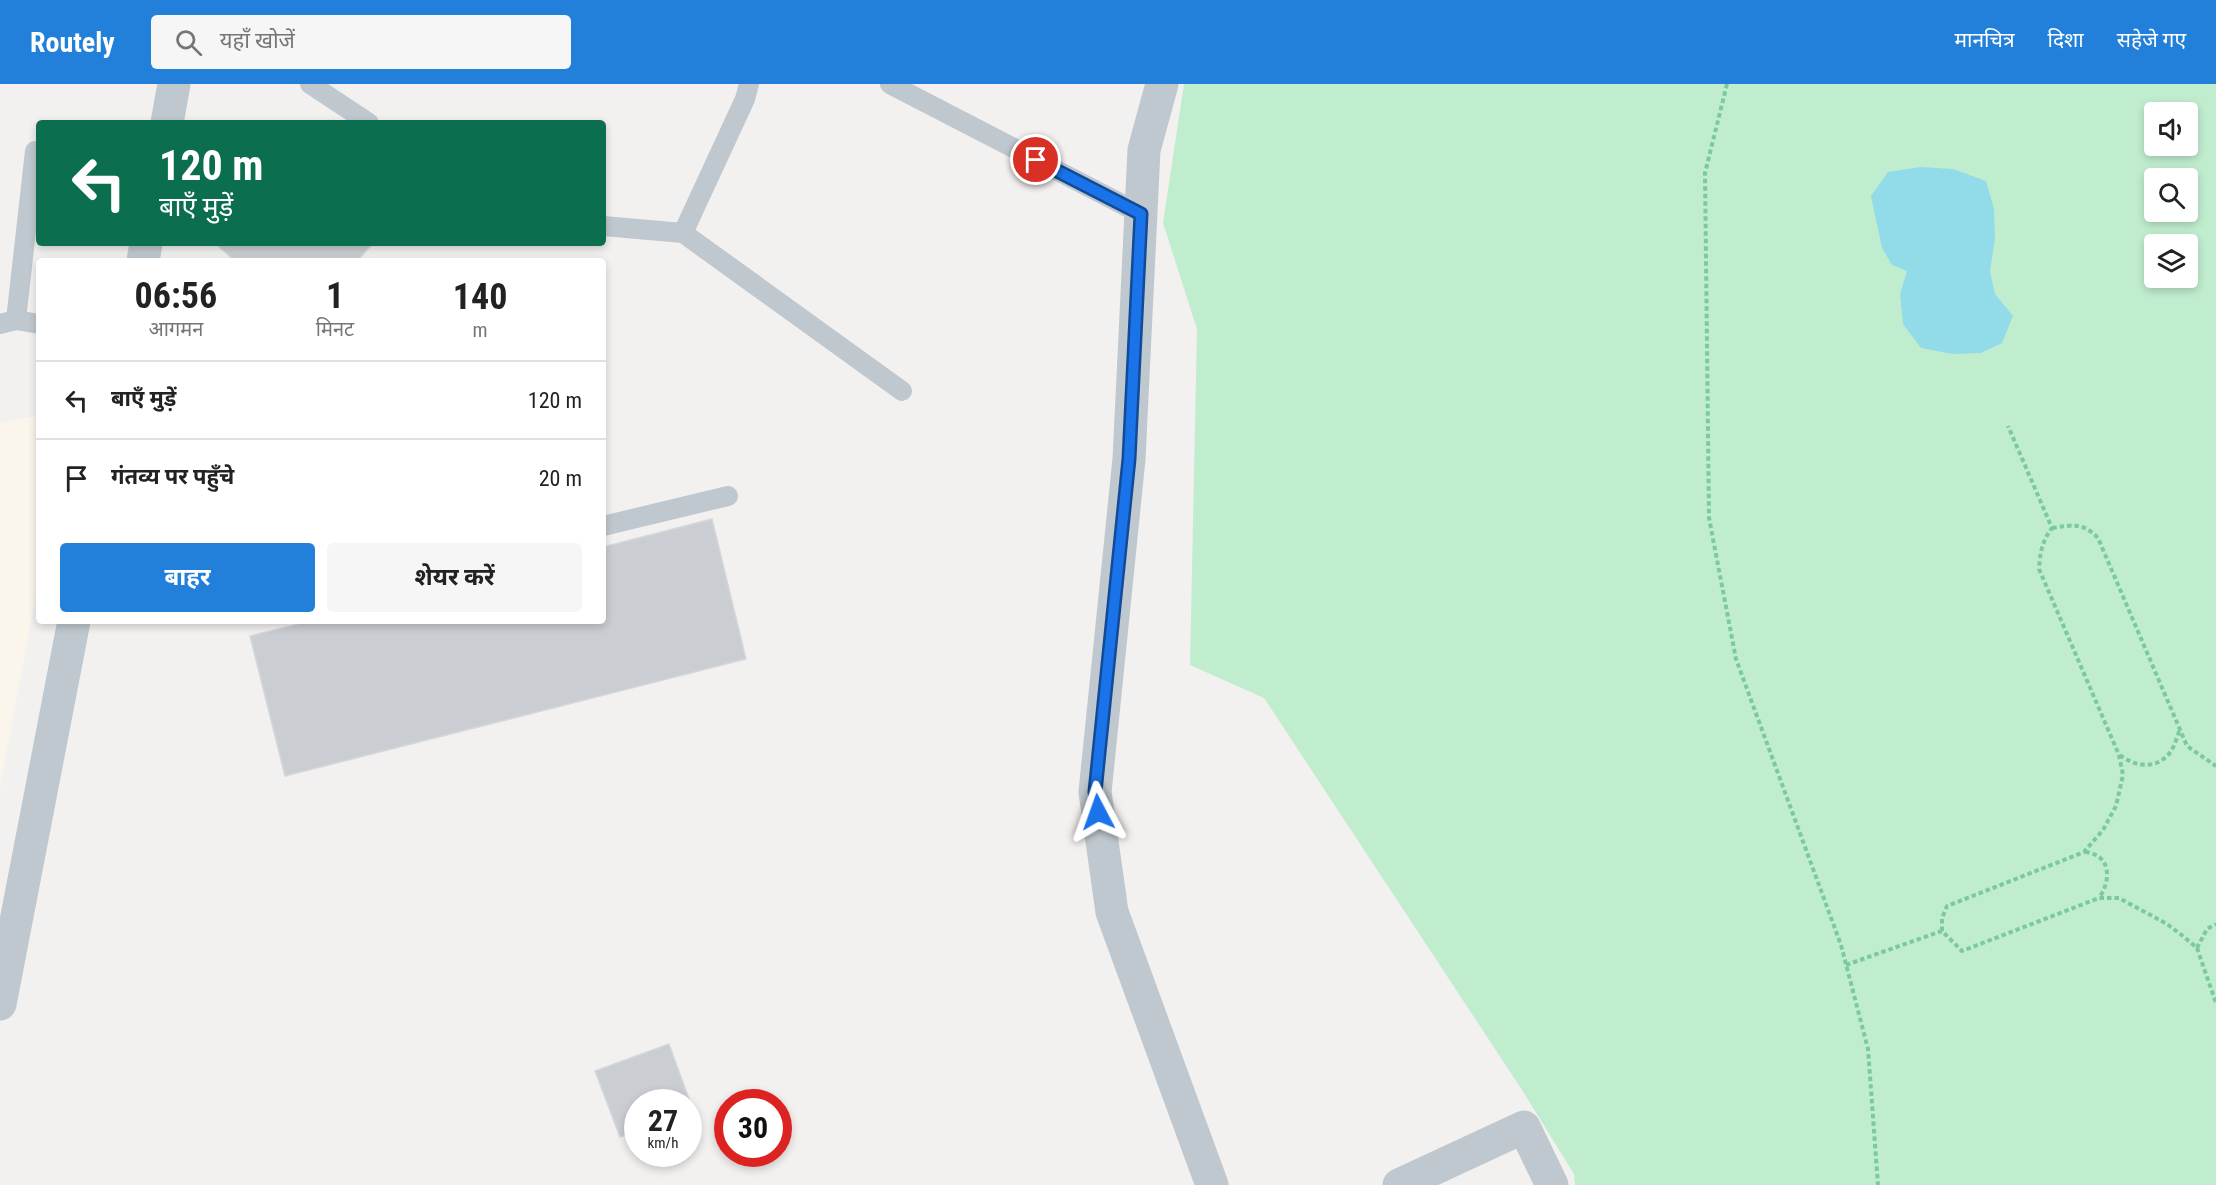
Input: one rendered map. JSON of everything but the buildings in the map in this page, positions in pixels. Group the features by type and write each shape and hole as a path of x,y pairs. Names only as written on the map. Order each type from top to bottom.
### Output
{"street":[{"path":"168,120 174,84"},
{"path":"1162,84 1144,150 1129,459 1095,792 1112,912 1212,1185"},
{"path":"0,1004 12,889 73,624"},
{"path":"1399,1185 1524,1127 1552,1185"}],"lane":[{"path":"310,84 364,120"},
{"path":"683,233 746,99 749,84"},
{"path":"890,84 1141,214"},
{"path":"35,151 8,322 36,324"},
{"path":"606,226 683,233 902,391"},
{"path":"606,525 728,496"}],"path":[{"path":"1727,84 1705,173 1709,518 1736,659 1841,945 1869,1049 1878,1185"},
{"path":"2008,426 2052,528"},
{"path":"2085,852 2103,830 2116,806 2123,775 2119,755 2039,569 2044,539 2052,528 2073,525 2089,528 2098,538 2187,746 2216,766"},
{"path":"2119,755 2138,765 2149,764 2168,756 2180,729"},
{"path":"2098,898 2105,890 2108,873 2101,859 2094,853 2085,852 1947,906 1942,918 1942,931 1962,951 2098,898 2119,898 2167,924 2197,948 2216,1003"},
{"path":"2197,948 2207,929 2216,924"},
{"path":"1846,965 1942,931"}],"shaded area":[{"path":"36,416 36,595 0,785 0,423"}],"green space":[{"path":"1184,84 2216,84 2216,1185 1575,1185 1574,1174 1522,1090 1264,698 1190,665 1197,329 1163,223"}],"water":[{"path":"1921,167 1953,169 1986,181 1994,209 1995,239 1990,271 1995,294 2013,316 2002,343 1981,353 1953,354 1921,348 1903,324 1900,294 1907,271 1892,265 1882,248 1871,196 1888,172"}],"route":[{"path":"1036,160 1141,214 1129,459 1095,792 1098,812"}]}
